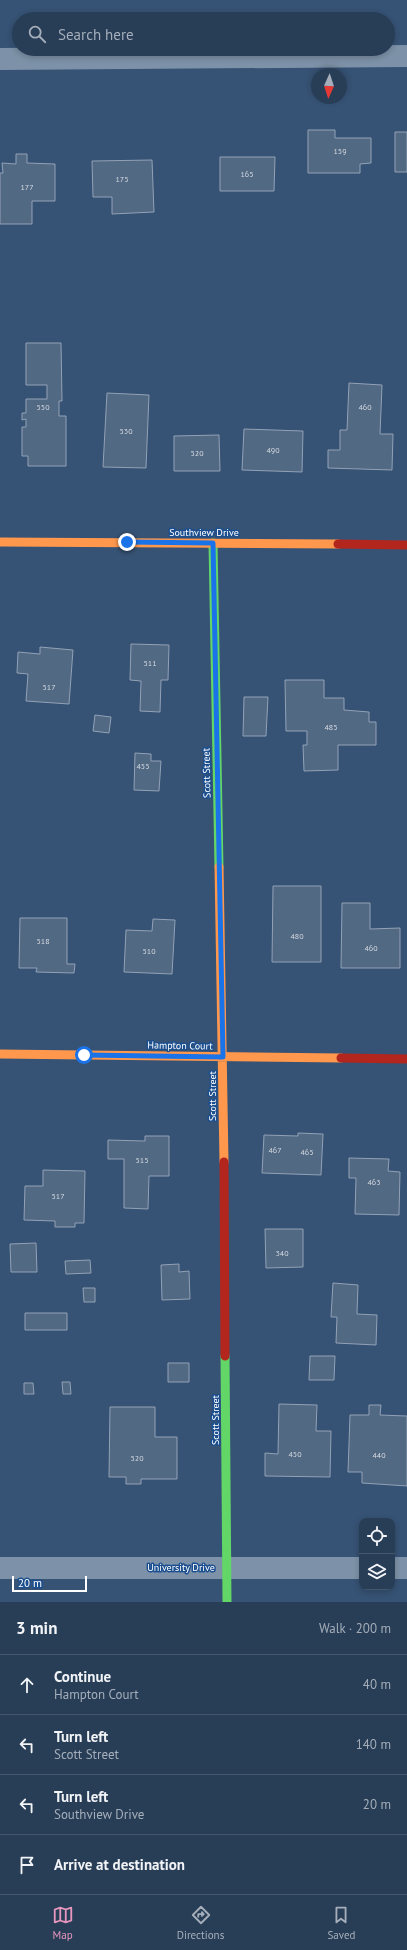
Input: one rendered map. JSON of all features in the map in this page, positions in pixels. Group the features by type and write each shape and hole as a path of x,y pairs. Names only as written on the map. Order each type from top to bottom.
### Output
{"street":[{"path":"0,59 407,56"},
{"name":"Southview Drive","path":"0,542 407,545"},
{"name":"Scott Street","path":"213,543 223,1057 227,1602"},
{"name":"Hampton Court","path":"0,1054 407,1059"},
{"name":"University Drive","path":"0,1568 359,1568"},
{"path":"395,1568 407,1568"}],"building":[{"path":"308,130 335,130 335,138 371,138 371,163 360,164 360,173 308,173"},
{"path":"395,132 407,132 407,172 395,172"},
{"path":"16,154 27,154 27,163 55,164 55,201 32,201 32,224 0,224 0,173 3,173 2,163 16,164"},
{"path":"220,157 275,157 274,191 220,191"},
{"path":"152,160 154,212 112,214 112,197 93,197 92,161"},
{"path":"26,343 61,343 62,401 59,401 59,416 66,416 66,466 28,466 28,456 22,456 22,427 26,427 26,419 22,420 22,413 26,413 26,399 47,399 47,385 26,385"},
{"path":"349,383 382,385 380,434 393,434 392,470 328,468 328,450 340,450 340,430 347,430"},
{"path":"107,393 149,395 146,468 103,467"},
{"path":"244,429 303,431 302,472 242,470"},
{"path":"219,435 220,471 174,471 174,436"},
{"path":"131,644 169,645 168,680 161,680 160,712 140,711 141,681 130,680"},
{"path":"40,647 73,650 69,704 26,701 28,674 17,673 18,652 40,654"},
{"path":"285,680 324,680 324,698 344,698 344,710 369,712 369,722 376,722 376,745 338,745 338,770 304,771 303,745 307,745 307,731 286,731"},
{"path":"244,697 268,697 266,736 243,736"},
{"path":"95,715 111,717 109,733 93,731"},
{"path":"135,753 151,754 151,761 161,761 159,791 134,790"},
{"path":"273,886 321,886 321,962 272,962"},
{"path":"342,903 370,903 370,929 400,928 400,968 341,968"},
{"path":"20,918 67,918 67,964 75,964 74,973 36,972 37,968 19,968"},
{"path":"153,919 175,920 172,974 124,972 126,930 152,931"},
{"path":"298,1133 323,1134 321,1175 262,1173 264,1135 298,1136"},
{"path":"145,1136 169,1136 169,1176 149,1176 148,1209 124,1208 124,1159 108,1159 108,1140 145,1141"},
{"path":"349,1158 389,1159 388,1171 400,1172 399,1215 355,1214 356,1178 349,1178"},
{"path":"43,1170 85,1171 84,1223 75,1223 75,1227 55,1227 55,1221 24,1220 25,1186 43,1186"},
{"path":"265,1229 303,1229 303,1267 266,1268"},
{"path":"36,1243 37,1272 11,1272 10,1244"},
{"path":"90,1260 91,1273 66,1274 65,1261"},
{"path":"179,1264 179,1272 189,1271 190,1299 162,1300 161,1265"},
{"path":"333,1283 358,1285 357,1314 377,1315 376,1345 336,1343 337,1317 331,1317"},
{"path":"83,1288 95,1288 95,1302 84,1302"},
{"path":"25,1313 67,1313 67,1330 25,1330"},
{"path":"310,1356 335,1356 334,1380 309,1380"},
{"path":"168,1363 189,1363 189,1382 168,1382"},
{"path":"62,1382 70,1382 71,1394 63,1394"},
{"path":"24,1383 33,1383 34,1394 24,1394"},
{"path":"279,1404 317,1405 316,1431 331,1431 330,1477 265,1476 265,1453 278,1454"},
{"path":"369,1405 381,1405 380,1415 407,1416 407,1486 362,1483 362,1472 348,1472 350,1415 369,1415"},
{"path":"110,1407 155,1407 155,1437 177,1437 177,1479 141,1479 141,1484 126,1484 126,1477 109,1477"}],"traffic: fast":[{"path":"213,543 219,867"},
{"path":"225,1356 227,1602"}],"traffic: slow":[{"path":"0,542 338,544"},
{"path":"219,867 224,1162"},
{"path":"0,1054 341,1058"}],"traffic: jam":[{"path":"338,544 407,545"},
{"path":"341,1058 407,1059"},
{"path":"224,1162 225,1356"}],"route":[{"path":"84,1055 223,1057 213,543 127,542"}]}
